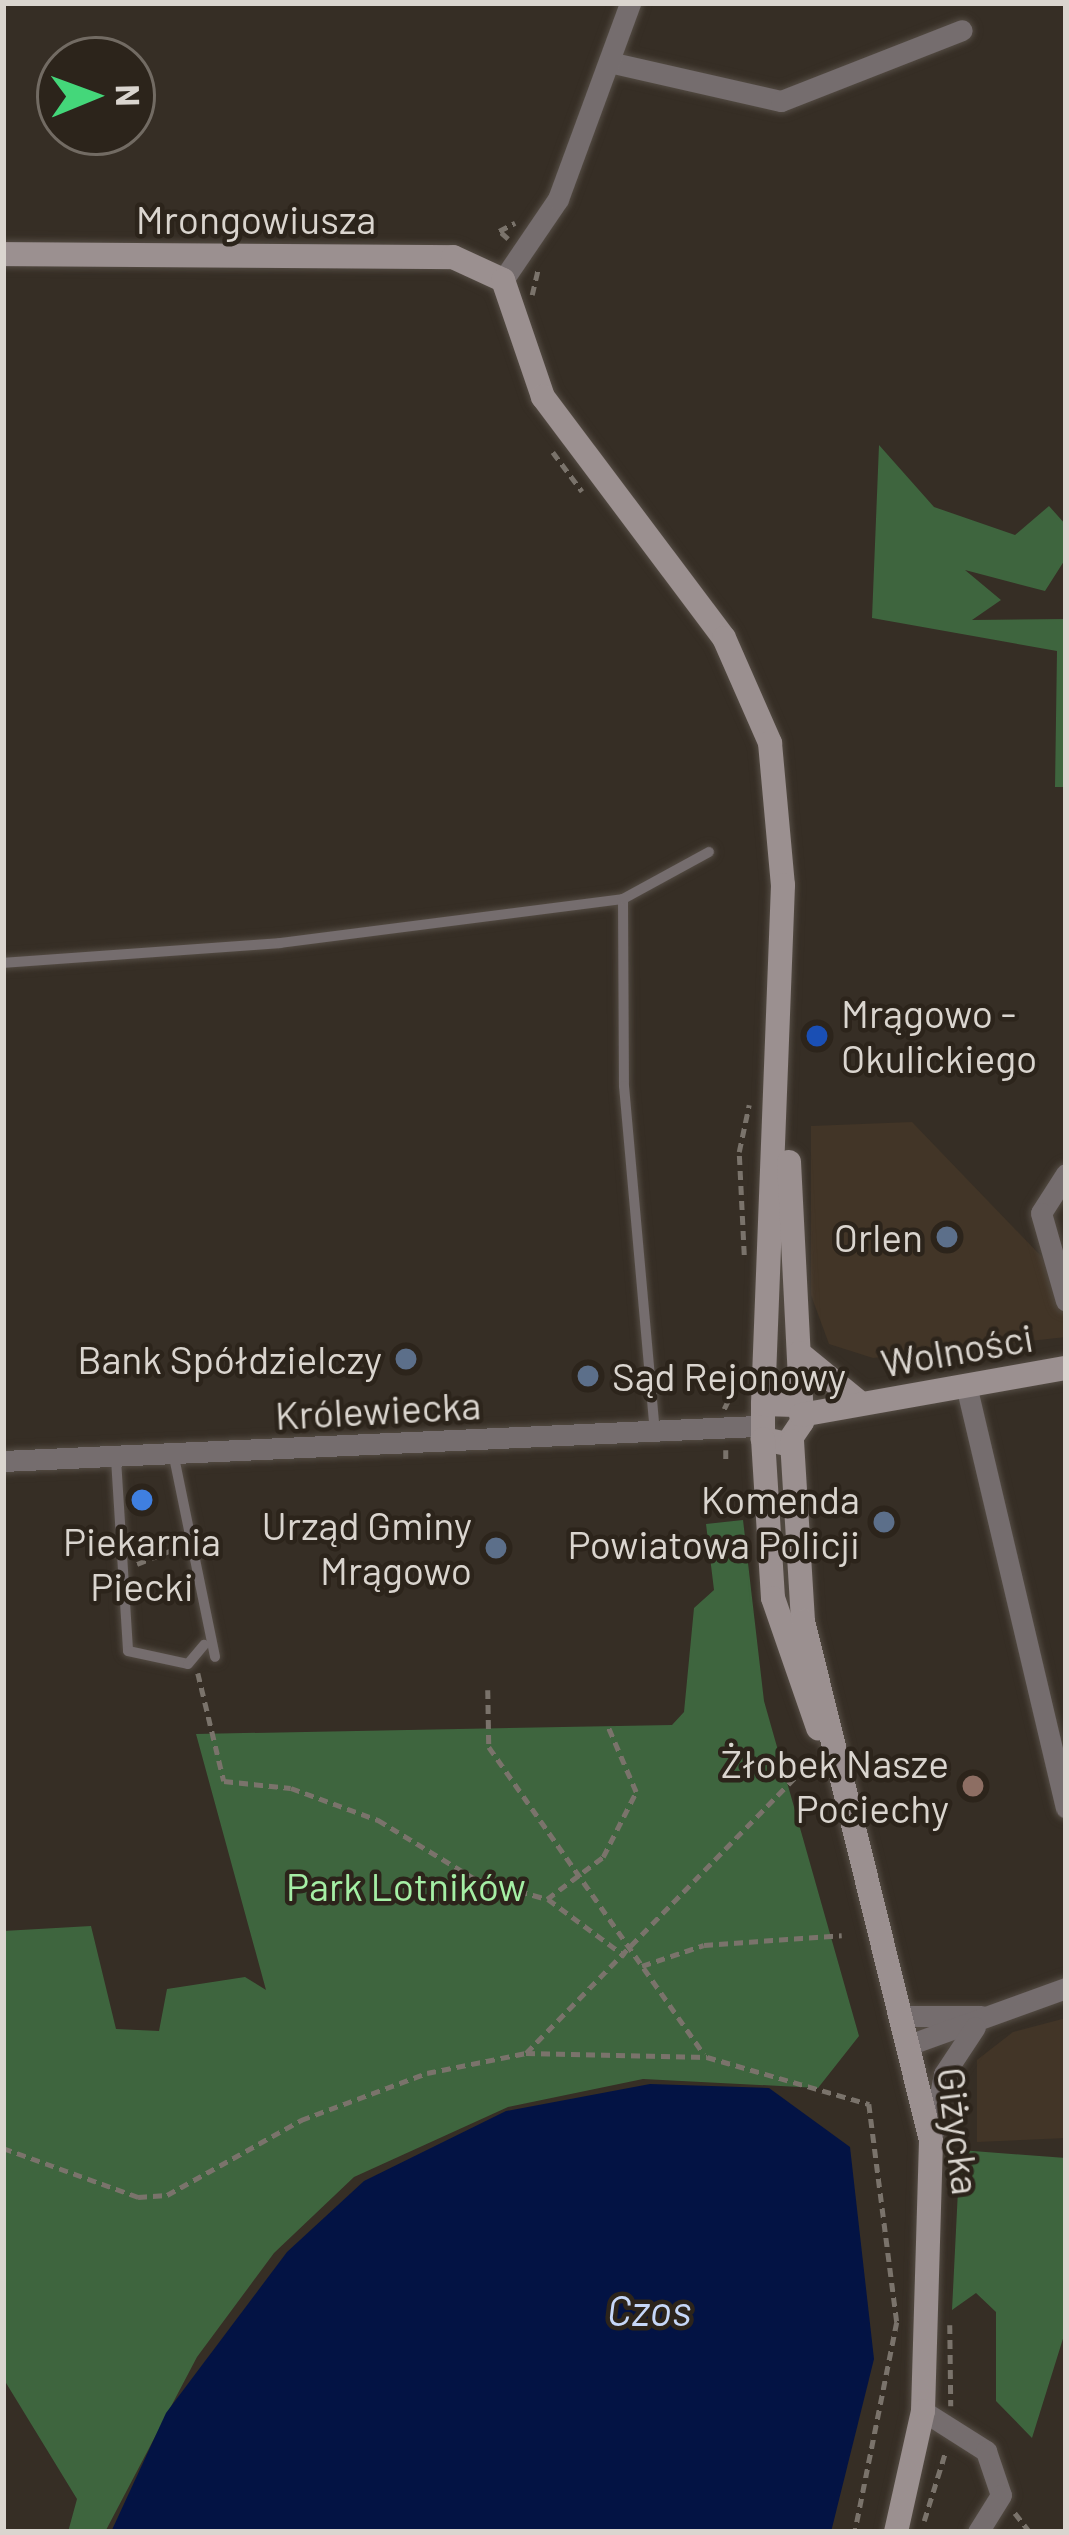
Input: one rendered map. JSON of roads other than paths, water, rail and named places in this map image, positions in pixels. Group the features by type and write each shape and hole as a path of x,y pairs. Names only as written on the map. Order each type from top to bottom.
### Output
{"street":[{"path":"630,3 539,232 503,280 572,446 705,611 752,688 782,835 781,1058 799,1353 792,1441 756,1431"},
{"path":"609,62 781,101 962,30"},
{"name":"Mrongowiusza","path":"3,254 437,256 503,280"},
{"name":"Giżycka","path":"781,1058 756,1431 773,1598 828,1747 911,2044 931,2141 923,2411 896,2532"},
{"path":"1066,1174 1040,1213 1066,1301"},
{"name":"Wolności","path":"799,1353 860,1403"},
{"name":"Wolności","path":"756,1431 798,1410 1066,1368"},
{"path":"966,1385 1066,1807"},
{"name":"Królewiecka","path":"3,1461 756,1431"},
{"name":"Giżycka","path":"792,1441 794,1561 828,1747"},
{"path":"903,2016 981,2016 1066,1988"},
{"path":"911,2044 953,2037 981,2016"},
{"path":"931,2141 944,2074 981,2016"},
{"path":"923,2411 986,2452 1001,2495 978,2532"}],"lane":[{"path":"3,963 622,899 709,852"},
{"path":"622,899 624,1087 655,1433"},
{"path":"174,1457 204,1645 215,1657"},
{"path":"116,1459 133,1658 188,1664 204,1645"}],"water":[{"name":"Czos","path":"650,2084 769,2088 850,2147 874,2359 831,2532 111,2532 166,2413 287,2252 364,2181 506,2111"}],"place":[{"name":"Mrągowo - Okulickiego","path":"817,1036"},
{"name":"Orlen","path":"947,1237"},
{"name":"Bank Spółdzielczy","path":"406,1359"},
{"name":"Sąd Rejonowy","path":"588,1376"},
{"name":"Piekarnia Piecki","path":"142,1500"},
{"name":"Komenda Powiatowa Policji","path":"884,1522"},
{"name":"Urząd Gminy Mrągowo","path":"496,1548"},
{"name":"Żłobek Nasze Pociechy","path":"973,1786"}],"park label":[{"name":"Park Lotników","path":"406,1886"}]}
